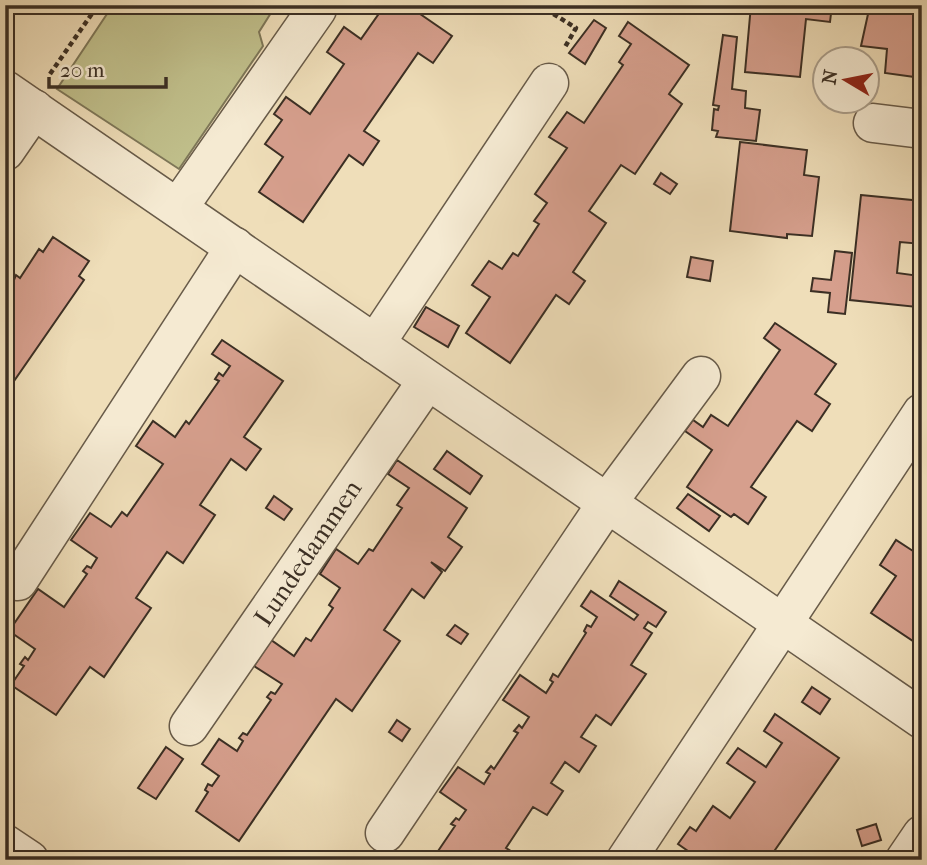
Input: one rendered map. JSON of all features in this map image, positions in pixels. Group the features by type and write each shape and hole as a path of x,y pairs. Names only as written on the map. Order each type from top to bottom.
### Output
{"street":[{"path":"178,208 317,9"},
{"path":"375,344 549,83"},
{"path":"5,151 20,100 922,719"},
{"path":"873,123 922,129"},
{"path":"18,581 235,247"},
{"path":"385,833 607,503 701,376"},
{"name":"Lundedammen","path":"189,726 427,380"},
{"path":"626,860 922,414"},
{"path":"905,860 922,835"},
{"path":"5,844 29,860"}],"path":[{"path":"20,100 49,74 98,5"},
{"path":"539,5 576,28 549,83"}],"shaded area":[{"path":"113,5 276,5 259,32 263,46 179,169 57,89"}],"building":[{"path":"385,5 407,5 452,36 433,63 418,53 364,131 379,141 363,165 349,155 303,222 259,192 283,157 265,144 282,120 274,114 286,97 310,114 344,64 327,52 344,27 361,39"},
{"path":"751,5 832,5 830,22 806,19 800,77 745,72"},
{"path":"870,5 922,5 922,78 885,73 887,49 881,46 861,46"},
{"path":"594,20 606,28 585,64 569,53"},
{"path":"628,22 689,65 669,94 682,104 635,174 621,165 589,211 606,223 573,272 585,281 569,304 556,295 510,363 466,333 490,297 472,285 489,261 502,269 513,253 518,256 539,224 534,221 547,203 535,194 567,148 549,137 567,112 584,123 623,65 619,62 631,44 619,36"},
{"path":"723,35 737,37 732,89 746,91 745,108 760,110 756,141 716,137 718,131 712,130 714,109 718,110 719,106 713,105"},
{"path":"740,142 807,150 804,175 819,177 812,236 787,234 787,238 730,231"},
{"path":"661,173 677,184 670,194 654,184"},
{"path":"861,195 922,201 922,244 900,242 897,273 920,276 917,307 850,300"},
{"path":"53,237 89,261 79,276 84,280 5,394 5,290 9,293 16,275 20,278 39,249 43,252"},
{"path":"835,251 852,253 845,314 828,312 830,293 811,291 813,278 831,280"},
{"path":"691,257 713,261 710,281 687,277"},
{"path":"426,307 459,326 448,347 414,327"},
{"path":"775,323 836,364 815,394 830,404 812,431 797,421 751,487 766,497 748,524 734,514 731,517 687,487 712,450 685,431 693,420 703,427 711,415 728,426 780,350 764,338"},
{"path":"222,340 283,381 244,437 261,449 246,470 231,459 200,505 215,515 183,563 167,552 136,598 151,608 104,677 90,667 56,715 11,685 24,666 20,664 25,657 28,660 35,649 9,631 38,589 64,607 87,574 83,571 87,566 91,568 97,558 71,540 90,513 111,527 122,512 127,516 163,464 136,446 153,421 175,437 186,421 189,424 219,381 215,379 219,373 223,376 230,366 212,354"},
{"path":"447,451 482,476 470,494 434,469"},
{"path":"397,460 467,508 448,537 462,547 445,571 431,562 442,572 424,598 412,589 384,630 400,641 352,711 336,699 239,841 196,811 208,792 205,790 208,784 212,786 219,776 202,764 219,739 237,751 243,741 239,738 243,733 247,735 271,700 267,697 271,692 275,694 282,684 254,666 271,640 294,656 306,638 311,641 333,608 329,605 340,588 320,574 336,549 358,564 369,549 373,551 402,508 397,505 409,488 388,474"},
{"path":"688,494 720,516 709,531 677,508"},
{"path":"274,496 292,509 284,520 266,508"},
{"path":"922,539 922,634 916,643 871,613 896,576 880,565 896,540 913,551"},
{"path":"619,581 666,612 656,627 648,622 644,628 652,633 631,665 646,674 611,725 596,715 581,737 596,746 579,772 565,762 551,783 563,791 547,815 533,807 506,848 517,855 514,860 432,860 455,826 451,824 456,818 459,820 466,810 440,792 458,767 484,784 490,774 486,772 491,766 494,769 518,733 514,731 519,725 522,728 529,717 503,700 520,675 546,693 553,682 550,680 553,674 558,677 586,633 584,631 587,625 591,627 597,617 581,606 591,591 634,620 638,615 610,596"},
{"path":"455,625 468,634 461,644 447,635"},
{"path":"922,653 922,671 914,666"},
{"path":"812,687 830,699 820,714 802,702"},
{"path":"775,714 839,758 768,860 701,860 678,844 690,827 696,831 713,806 730,818 755,782 727,763 738,748 766,767 782,743 764,731"},
{"path":"397,720 410,729 402,741 389,732"},
{"path":"166,747 183,759 156,799 138,788"},
{"path":"876,824 881,840 862,846 857,830"}]}
